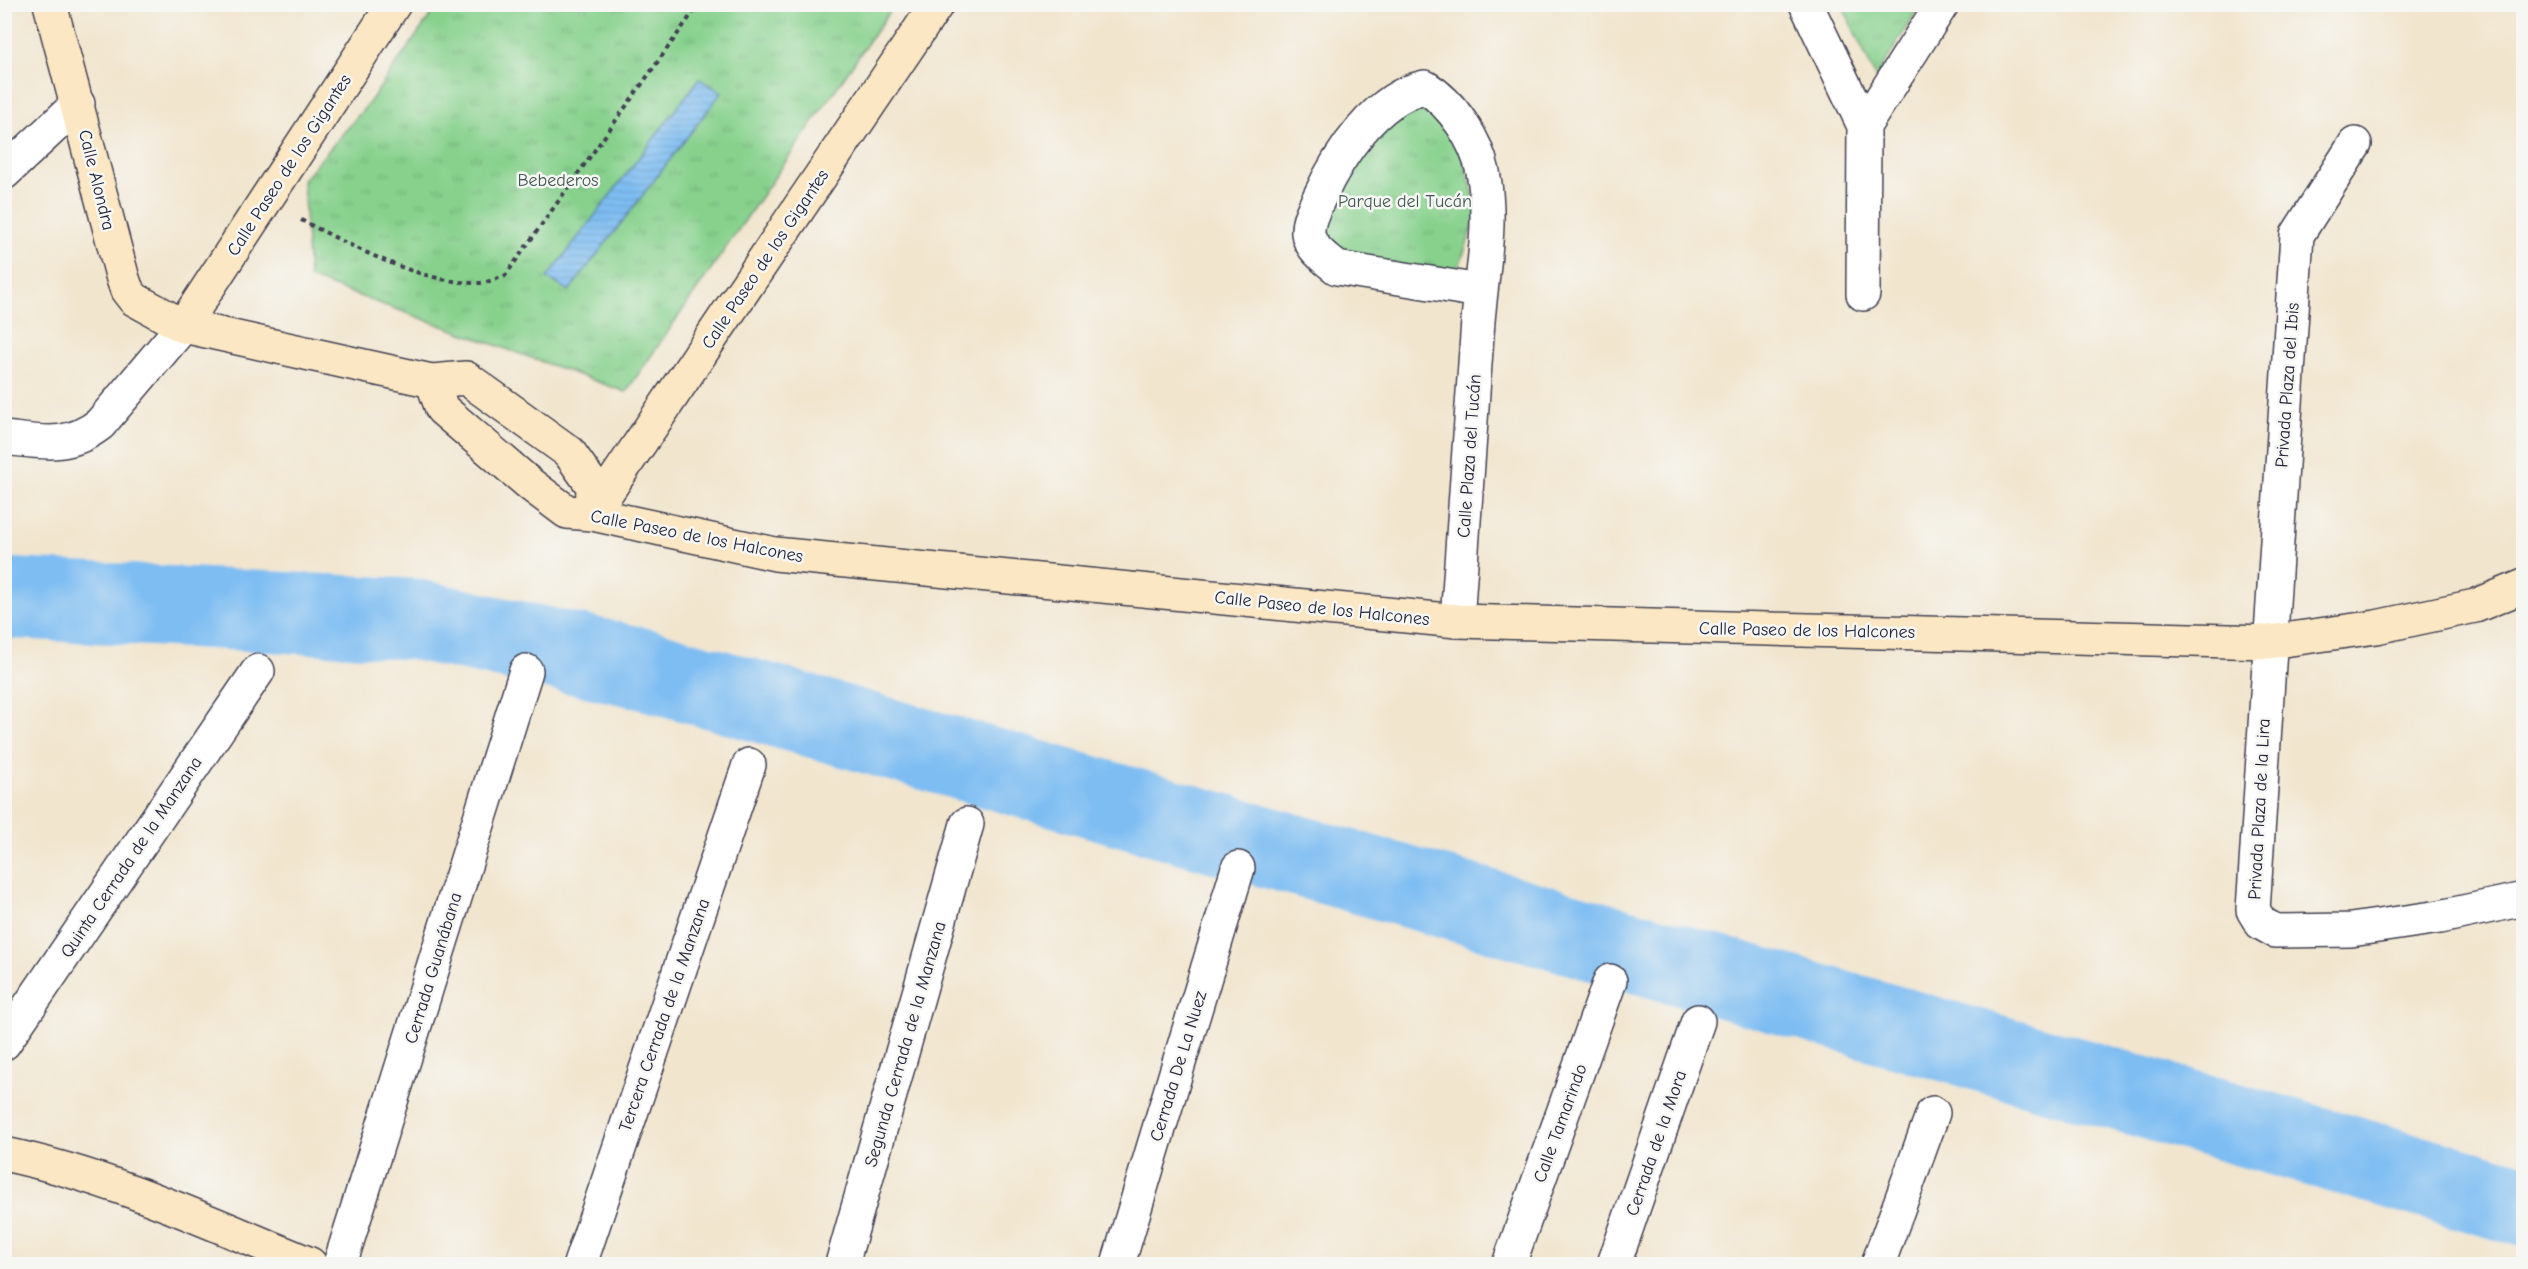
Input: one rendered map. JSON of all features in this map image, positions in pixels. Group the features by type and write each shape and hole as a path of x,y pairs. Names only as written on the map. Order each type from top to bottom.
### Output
{"street":[{"name":"Calle Alondra","path":"50,4 127,290 134,299 183,326"},
{"name":"Calle Paseo de los Gigantes","path":"183,326 394,4"},
{"name":"Calle Paseo de los Gigantes","path":"592,514 937,4"},
{"path":"1806,4 1864,126 1863,294"},
{"path":"1864,126 1942,4"},
{"name":"Calle Plaza del Tucán","path":"1457,621 1480,291 1489,213 1483,170 1467,133 1453,111 1433,92 1425,87 1418,89 1399,97 1355,136 1333,167 1308,222 1308,236 1320,254 1337,268 1480,291"},
{"path":"4,173 78,104"},
{"name":"Privada Plaza del Ibis","path":"2269,642 2297,235 2355,144"},
{"path":"4,438 40,442 66,441 85,436 100,424 183,326 432,381 466,378 569,452 593,486 592,514"},
{"name":"Calle Paseo de los Halcones","path":"432,381 442,409 531,485 567,512 592,514 776,554 1457,621 2269,642 2376,627 2475,606 2523,586"},
{"name":"Privada Plaza de la Lira","path":"2269,642 2253,910 2261,923 2275,931 2351,930 2440,917 2523,899"},
{"name":"Cerrada Guanábana","path":"340,1264 526,670"},
{"name":"Quinta Cerrada de la Manzana","path":"4,1043 258,671"},
{"name":"Tercera Cerrada de la Manzana","path":"580,1264 749,765"},
{"name":"Segunda Cerrada de la Manzana","path":"842,1264 967,824"},
{"name":"Cerrada De La Nuez","path":"1118,1264 1238,868"},
{"name":"Calle Tamarindo","path":"1509,1264 1610,981"},
{"name":"Cerrada de la Mora","path":"1614,1264 1698,1021"},
{"path":"1878,1264 1933,1113"},
{"path":"4,1154 42,1162 147,1196 310,1264"}],"path":[{"path":"266,202 378,257 428,275 481,283 505,276 699,4"}],"green space":[{"name":"Bebederos","path":"438,5 894,5 626,392 309,278 303,180 369,103"},
{"path":"1842,5 1920,5 1876,78"},
{"name":"Parque del Tucán","path":"1418,96 1459,141 1478,211 1456,276 1345,259 1319,230 1341,170"}],"water":[{"path":"699,79 722,92 569,291 547,278"}],"waterway":[{"path":"4,598 413,619 641,668 2524,1206"}]}
